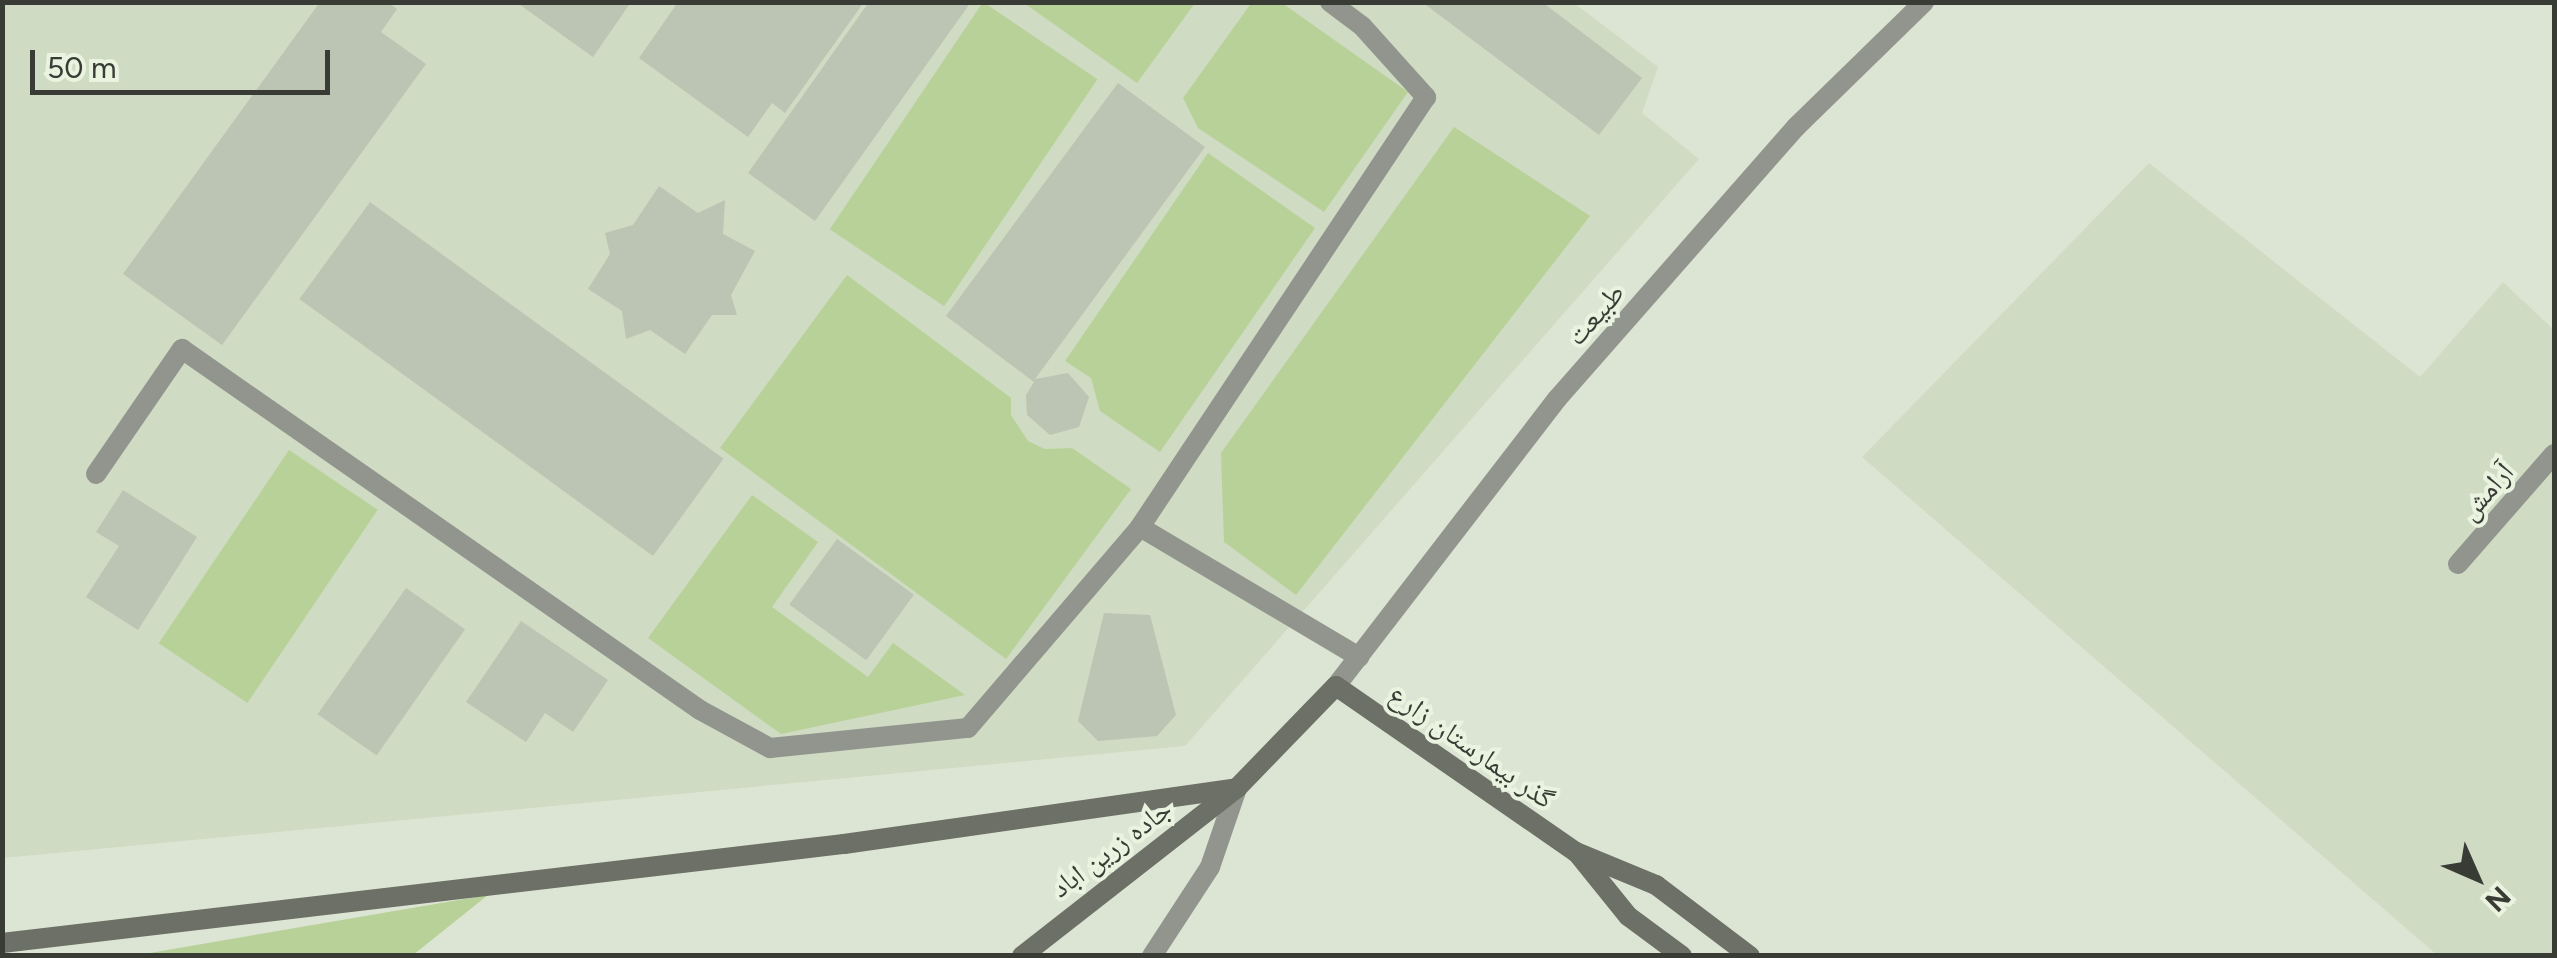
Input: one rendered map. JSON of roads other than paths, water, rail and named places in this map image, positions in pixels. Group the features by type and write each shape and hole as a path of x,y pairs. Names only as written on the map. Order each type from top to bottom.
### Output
{"street":[{"path":"96,474 182,350 700,710 770,748 968,728 1140,526 1426,97 1362,26 1330,2"},
{"name":"طبیعت","path":"1336,686 1557,399 1796,127 1924,2"},
{"name":"آرامش","path":"2458,564 2554,454"},
{"path":"1140,526 1359,657"},
{"name":"جاده زرین اباد","path":"1022,956 1236,788 1336,686"},
{"name":"گذر بیمارستان زارع","path":"1336,686 1576,852 1656,885 1750,956"},
{"path":"6,942 844,844 1236,788 1210,867 1152,956"},
{"name":"گذر بیمارستان زارع","path":"1576,852 1628,916 1682,956"}]}
